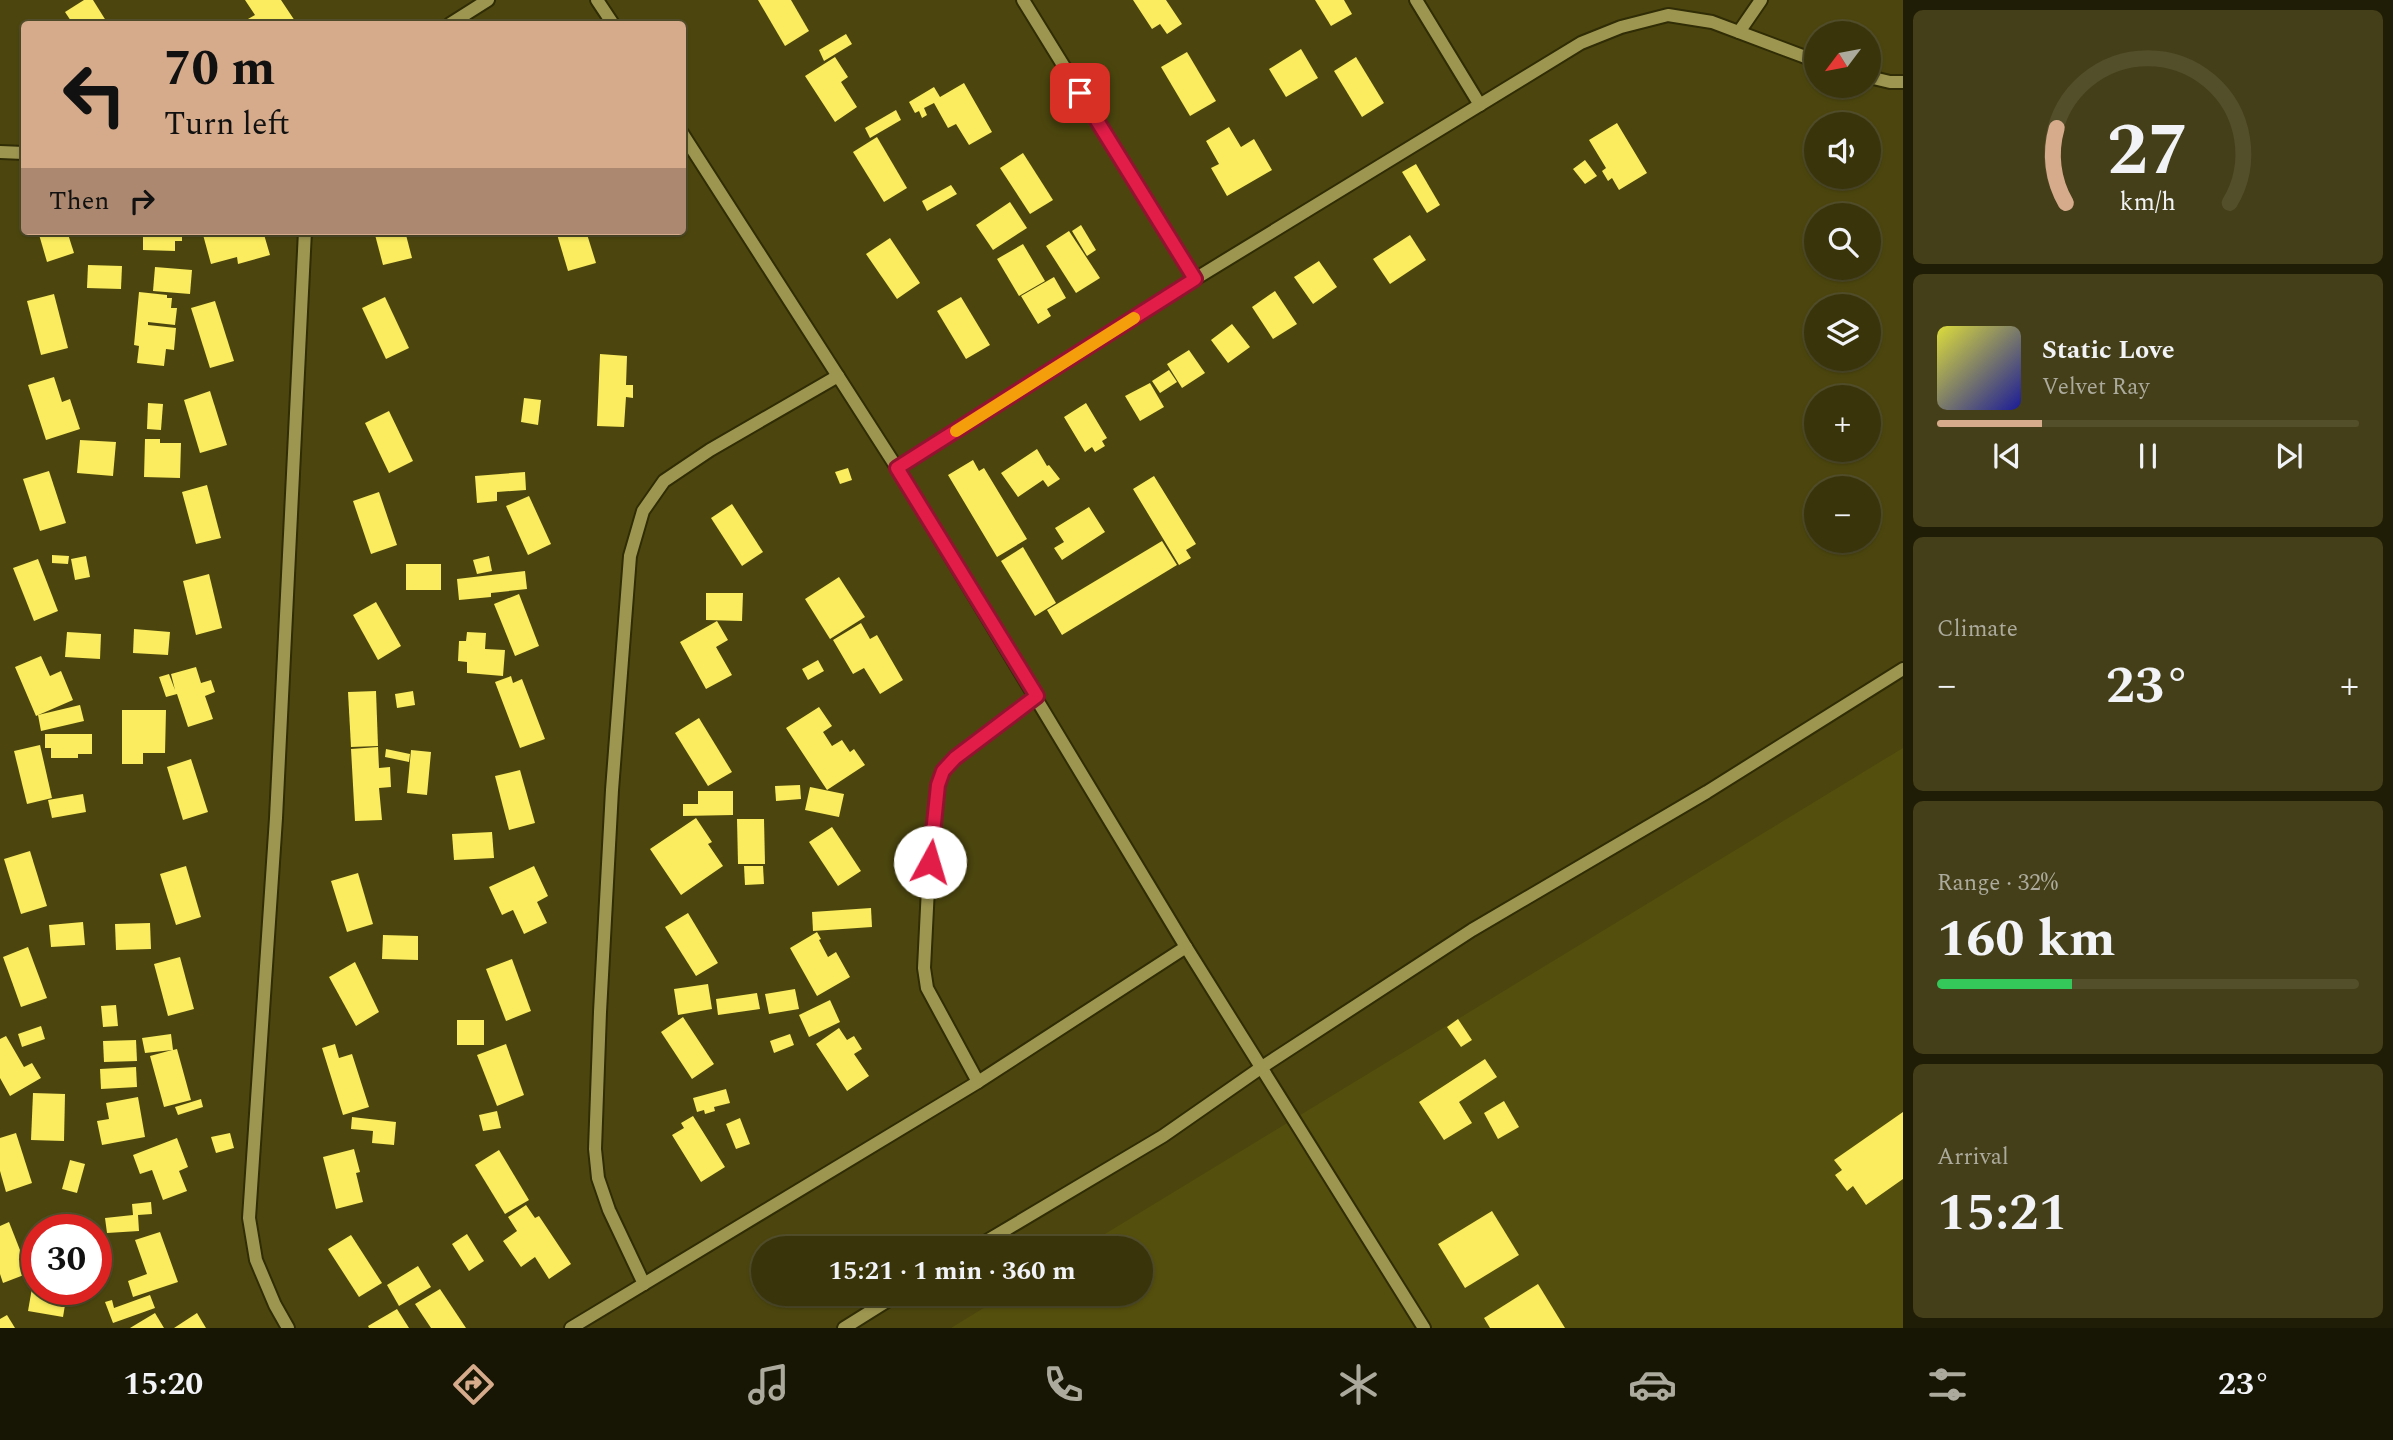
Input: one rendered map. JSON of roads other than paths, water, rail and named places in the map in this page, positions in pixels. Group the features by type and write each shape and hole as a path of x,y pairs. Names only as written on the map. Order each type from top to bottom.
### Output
{"street":[{"path":"455,21 488,0"},
{"path":"597,0 611,21"},
{"path":"1023,0 1195,279"},
{"path":"1416,0 1480,105"},
{"path":"1739,32 1760,0"},
{"path":"897,468 1195,279 1581,43 1621,27 1668,15 1712,22 1804,56"},
{"path":"1881,80 1903,82"},
{"path":"686,139 897,468 1186,947 1424,1328"},
{"path":"0,152 21,153"},
{"path":"288,1328 256,1260 249,1218 276,818 305,235"},
{"path":"644,1284 609,1210 598,1178 595,1149 611,804 630,556 643,511 664,481 710,450 838,376"},
{"path":"995,1236 1163,1136 1262,1067 1472,930 1707,792 1903,669"},
{"path":"978,1082 927,988 924,968 928,888 938,785 943,771 955,758 1037,696"},
{"path":"571,1328 978,1082 1186,947"},
{"path":"844,1328 879,1306"}]}
